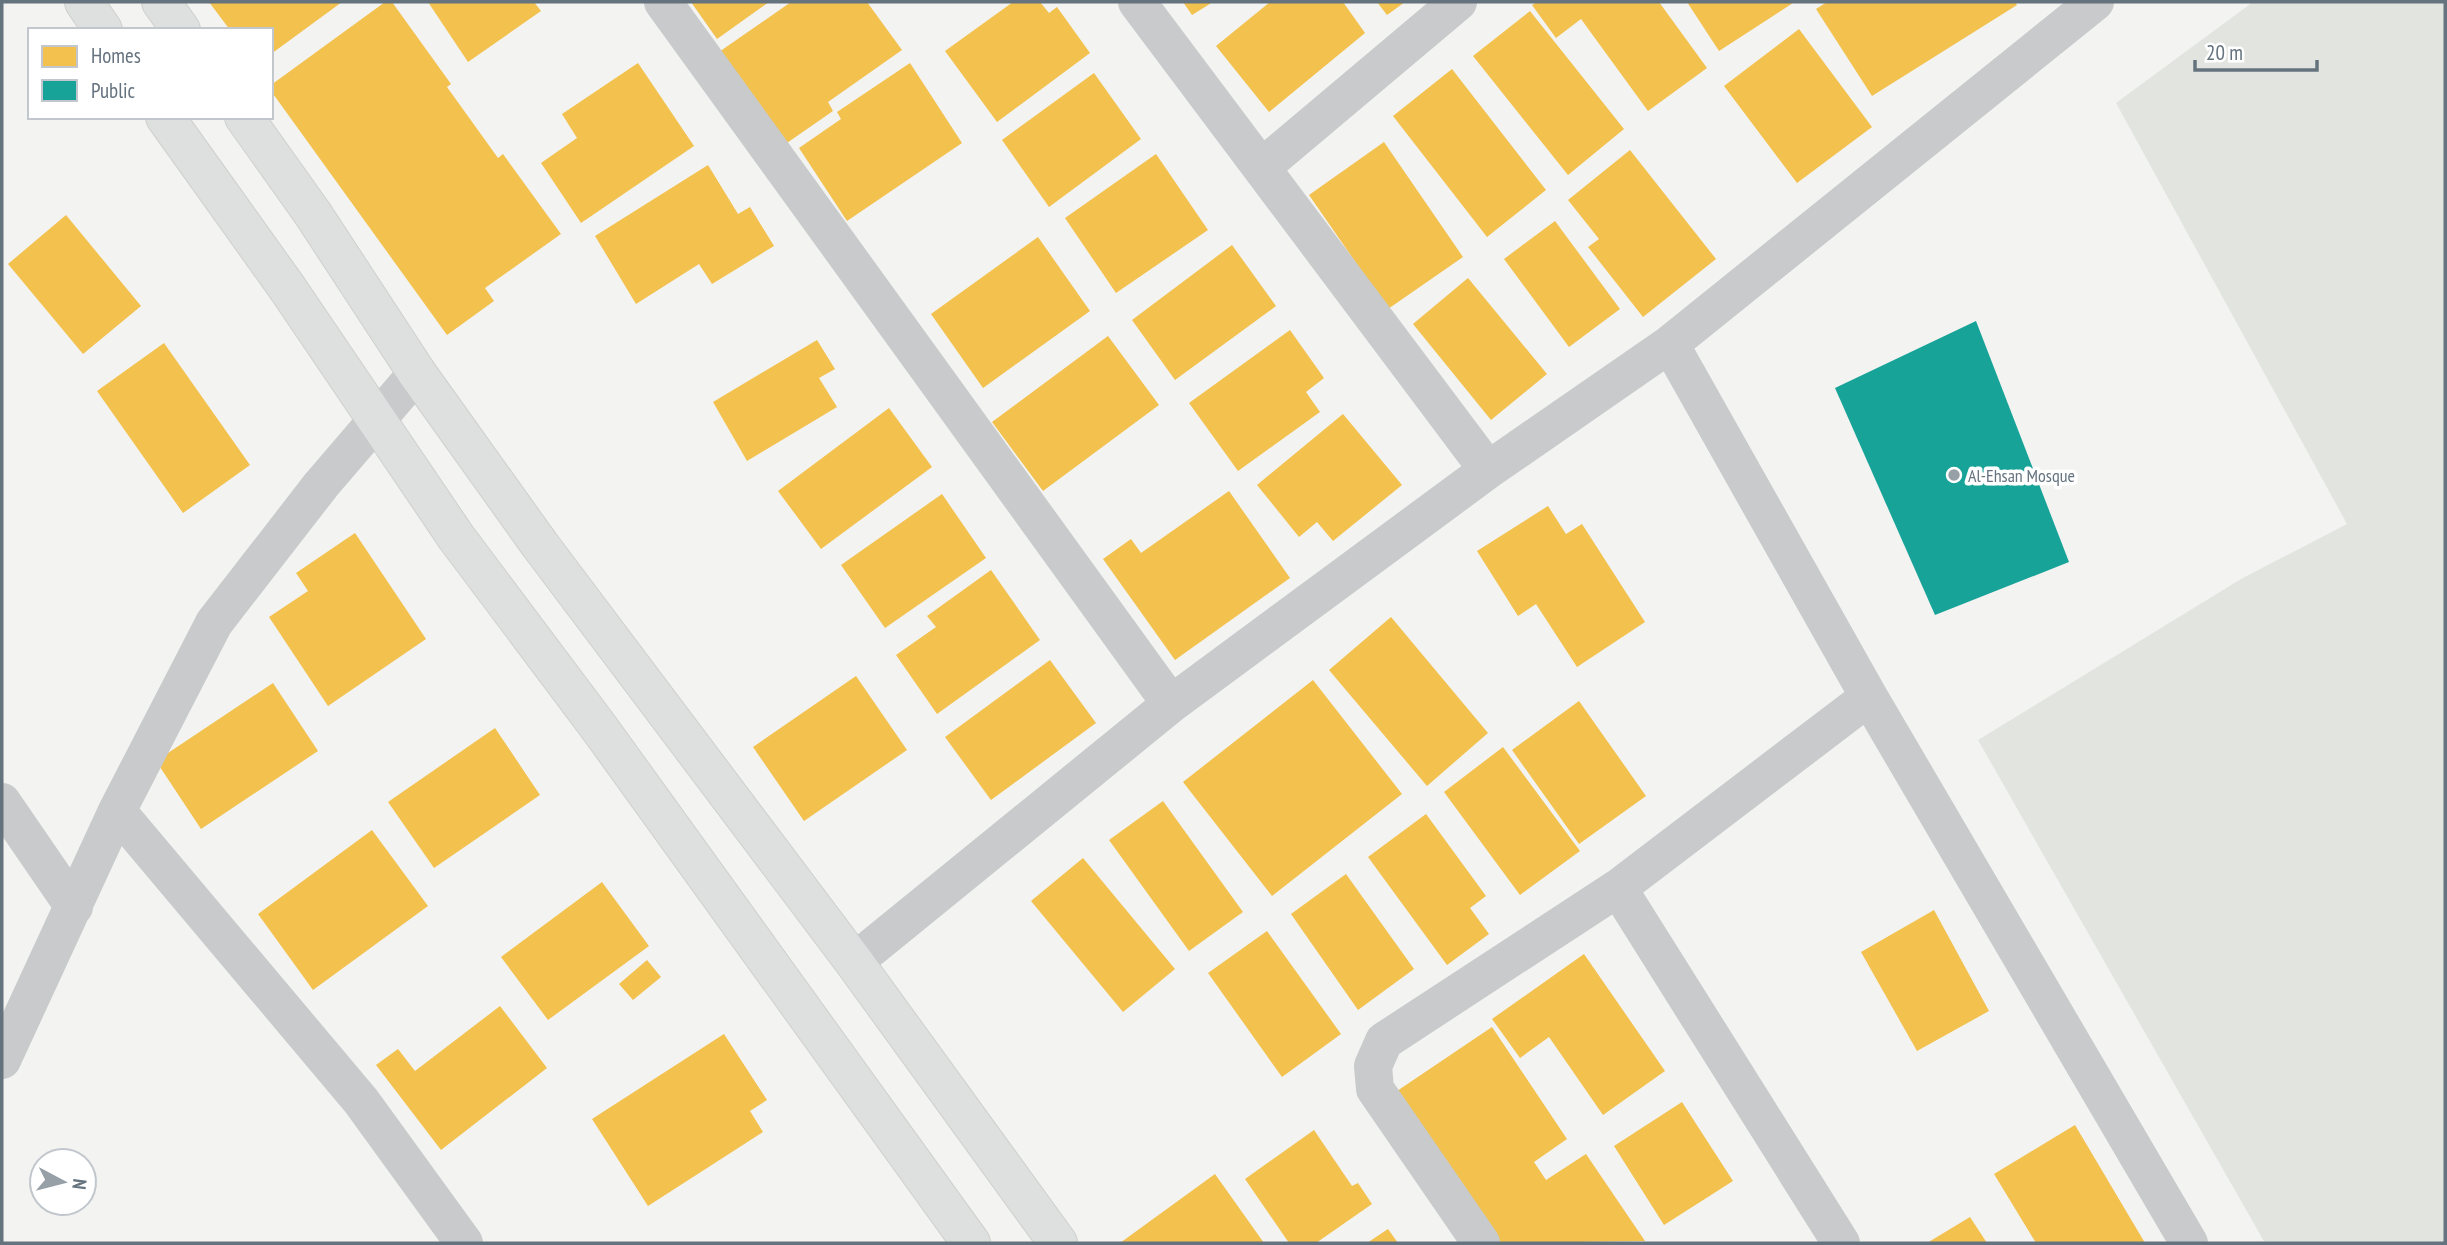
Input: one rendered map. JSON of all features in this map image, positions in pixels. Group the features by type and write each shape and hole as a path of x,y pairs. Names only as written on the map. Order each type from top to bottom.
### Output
{"street":[{"path":"84,2 102,28"},
{"path":"161,2 180,28"},
{"path":"663,2 1171,704"},
{"path":"1137,2 1488,470"},
{"path":"1262,167 1458,2"},
{"path":"854,962 1171,704 1488,470 1670,344 2095,2"},
{"path":"165,119 288,289 375,422 971,1243"},
{"path":"245,119 313,215 417,373 540,545 854,962 1058,1243"},
{"path":"1670,344 1869,696 2189,1243"},
{"path":"2,1060 117,811 214,623 321,485 417,373"},
{"path":"1481,1243 1375,1088 1373,1066 1384,1041 1618,888 1869,696"},
{"path":"2,802 74,907"},
{"path":"117,811 361,1101 464,1243"},
{"path":"1618,888 1841,1243"}],"shaded area":[{"path":"2253,2 2445,2 2445,1243 2265,1243 1978,740 2241,579 2347,524 2116,103"}],"building: Homes":[{"path":"209,2 342,2 273,53 273,28 228,28"},
{"path":"385,2 392,2 451,84 447,87 498,158 503,154 561,234 485,288 494,301 447,335 273,94 273,84"},
{"path":"428,2 534,2 541,11 468,62"},
{"path":"691,2 769,2 717,39"},
{"path":"791,2 867,2 902,50 828,102 833,111 784,145 719,52"},
{"path":"1013,2 1040,2 1049,13 1057,7 1090,53 997,122 945,51"},
{"path":"1183,2 1213,2 1192,15"},
{"path":"1270,2 1343,2 1365,33 1269,112 1216,46"},
{"path":"1377,2 1405,2 1387,15"},
{"path":"1537,2 1659,2 1707,68 1648,111 1581,19 1556,38 1532,5"},
{"path":"1687,2 1792,2 1793,3 1719,51"},
{"path":"1827,2 2015,2 2017,5 1872,96 1816,9"},
{"path":"1530,11 1624,129 1568,175 1473,56"},
{"path":"1799,29 1872,127 1797,183 1724,86"},
{"path":"638,63 694,146 581,223 541,163 577,138 562,114"},
{"path":"910,63 962,143 847,221 799,148 841,119 837,112"},
{"path":"1452,69 1546,190 1487,237 1393,116"},
{"path":"1094,73 1141,139 1049,207 1002,140"},
{"path":"1384,142 1463,257 1388,309 1309,195"},
{"path":"1630,150 1716,259 1643,317 1588,247 1599,239 1568,200"},
{"path":"1156,154 1208,230 1116,293 1065,218"},
{"path":"708,165 738,214 750,207 774,246 712,284 699,264 636,304 595,236"},
{"path":"66,215 141,306 83,354 8,264"},
{"path":"1555,221 1620,309 1569,347 1504,259"},
{"path":"1038,237 1090,311 983,388 931,314"},
{"path":"1232,245 1276,306 1175,380 1132,320"},
{"path":"1468,278 1547,374 1491,420 1413,324"},
{"path":"1290,330 1324,378 1306,392 1320,412 1238,471 1189,403"},
{"path":"1108,336 1159,405 1043,491 992,422"},
{"path":"817,340 835,369 819,378 837,407 747,461 713,402"},
{"path":"164,343 250,465 183,513 97,391"},
{"path":"889,408 932,467 821,549 778,491"},
{"path":"1343,414 1402,485 1333,541 1317,522 1299,537 1257,485"},
{"path":"1229,491 1290,578 1175,660 1103,559 1131,539 1141,553"},
{"path":"942,494 986,558 885,628 841,565"},
{"path":"1548,506 1566,534 1582,524 1645,622 1577,667 1536,604 1518,616 1477,551"},
{"path":"355,533 426,639 328,706 269,617 308,591 296,573"},
{"path":"991,570 1040,640 937,714 896,655 936,627 927,616"},
{"path":"1391,617 1488,733 1427,786 1329,670"},
{"path":"1050,660 1096,723 991,800 945,737"},
{"path":"856,676 907,750 804,821 753,747"},
{"path":"1313,680 1402,794 1272,896 1183,782"},
{"path":"273,683 318,751 201,829 156,761"},
{"path":"1579,701 1646,796 1579,844 1512,750"},
{"path":"495,728 540,795 434,868 388,802"},
{"path":"1503,747 1580,851 1520,895 1444,792"},
{"path":"1163,801 1243,912 1189,951 1109,840"},
{"path":"1426,814 1486,896 1470,908 1489,934 1447,965 1368,857"},
{"path":"372,830 428,906 313,990 258,914"},
{"path":"1083,858 1175,969 1123,1012 1031,901"},
{"path":"1346,874 1414,969 1358,1010 1291,914"},
{"path":"602,882 649,946 548,1020 501,957"},
{"path":"1934,910 1989,1011 1917,1051 1861,952"},
{"path":"1267,931 1341,1034 1282,1077 1208,973"},
{"path":"1584,954 1665,1071 1603,1115 1549,1037 1520,1058 1492,1019"},
{"path":"647,960 661,977 633,1000 619,984"},
{"path":"500,1006 547,1068 441,1150 376,1065 398,1049 415,1071"},
{"path":"1492,1027 1567,1139 1534,1162 1546,1180 1586,1154 1645,1241 1500,1243 1397,1091"},
{"path":"724,1034 767,1100 750,1111 763,1132 648,1206 592,1119"},
{"path":"1682,1102 1733,1181 1664,1225 1614,1146"},
{"path":"2075,1125 2145,1243 2036,1243 1994,1174"},
{"path":"1314,1130 1352,1186 1358,1183 1372,1204 1316,1243 1289,1243 1245,1179"},
{"path":"1215,1174 1264,1243 1120,1243"},
{"path":"1970,1217 1987,1243 1927,1243"},
{"path":"1388,1229 1398,1243 1367,1243"}],"building: Public":[{"name":"Al-Ehsan Mosque","path":"1976,321 2069,562 1935,615 1835,388"}],"place":[{"name":"Al-Ehsan Mosque","path":"1954,475"}]}
